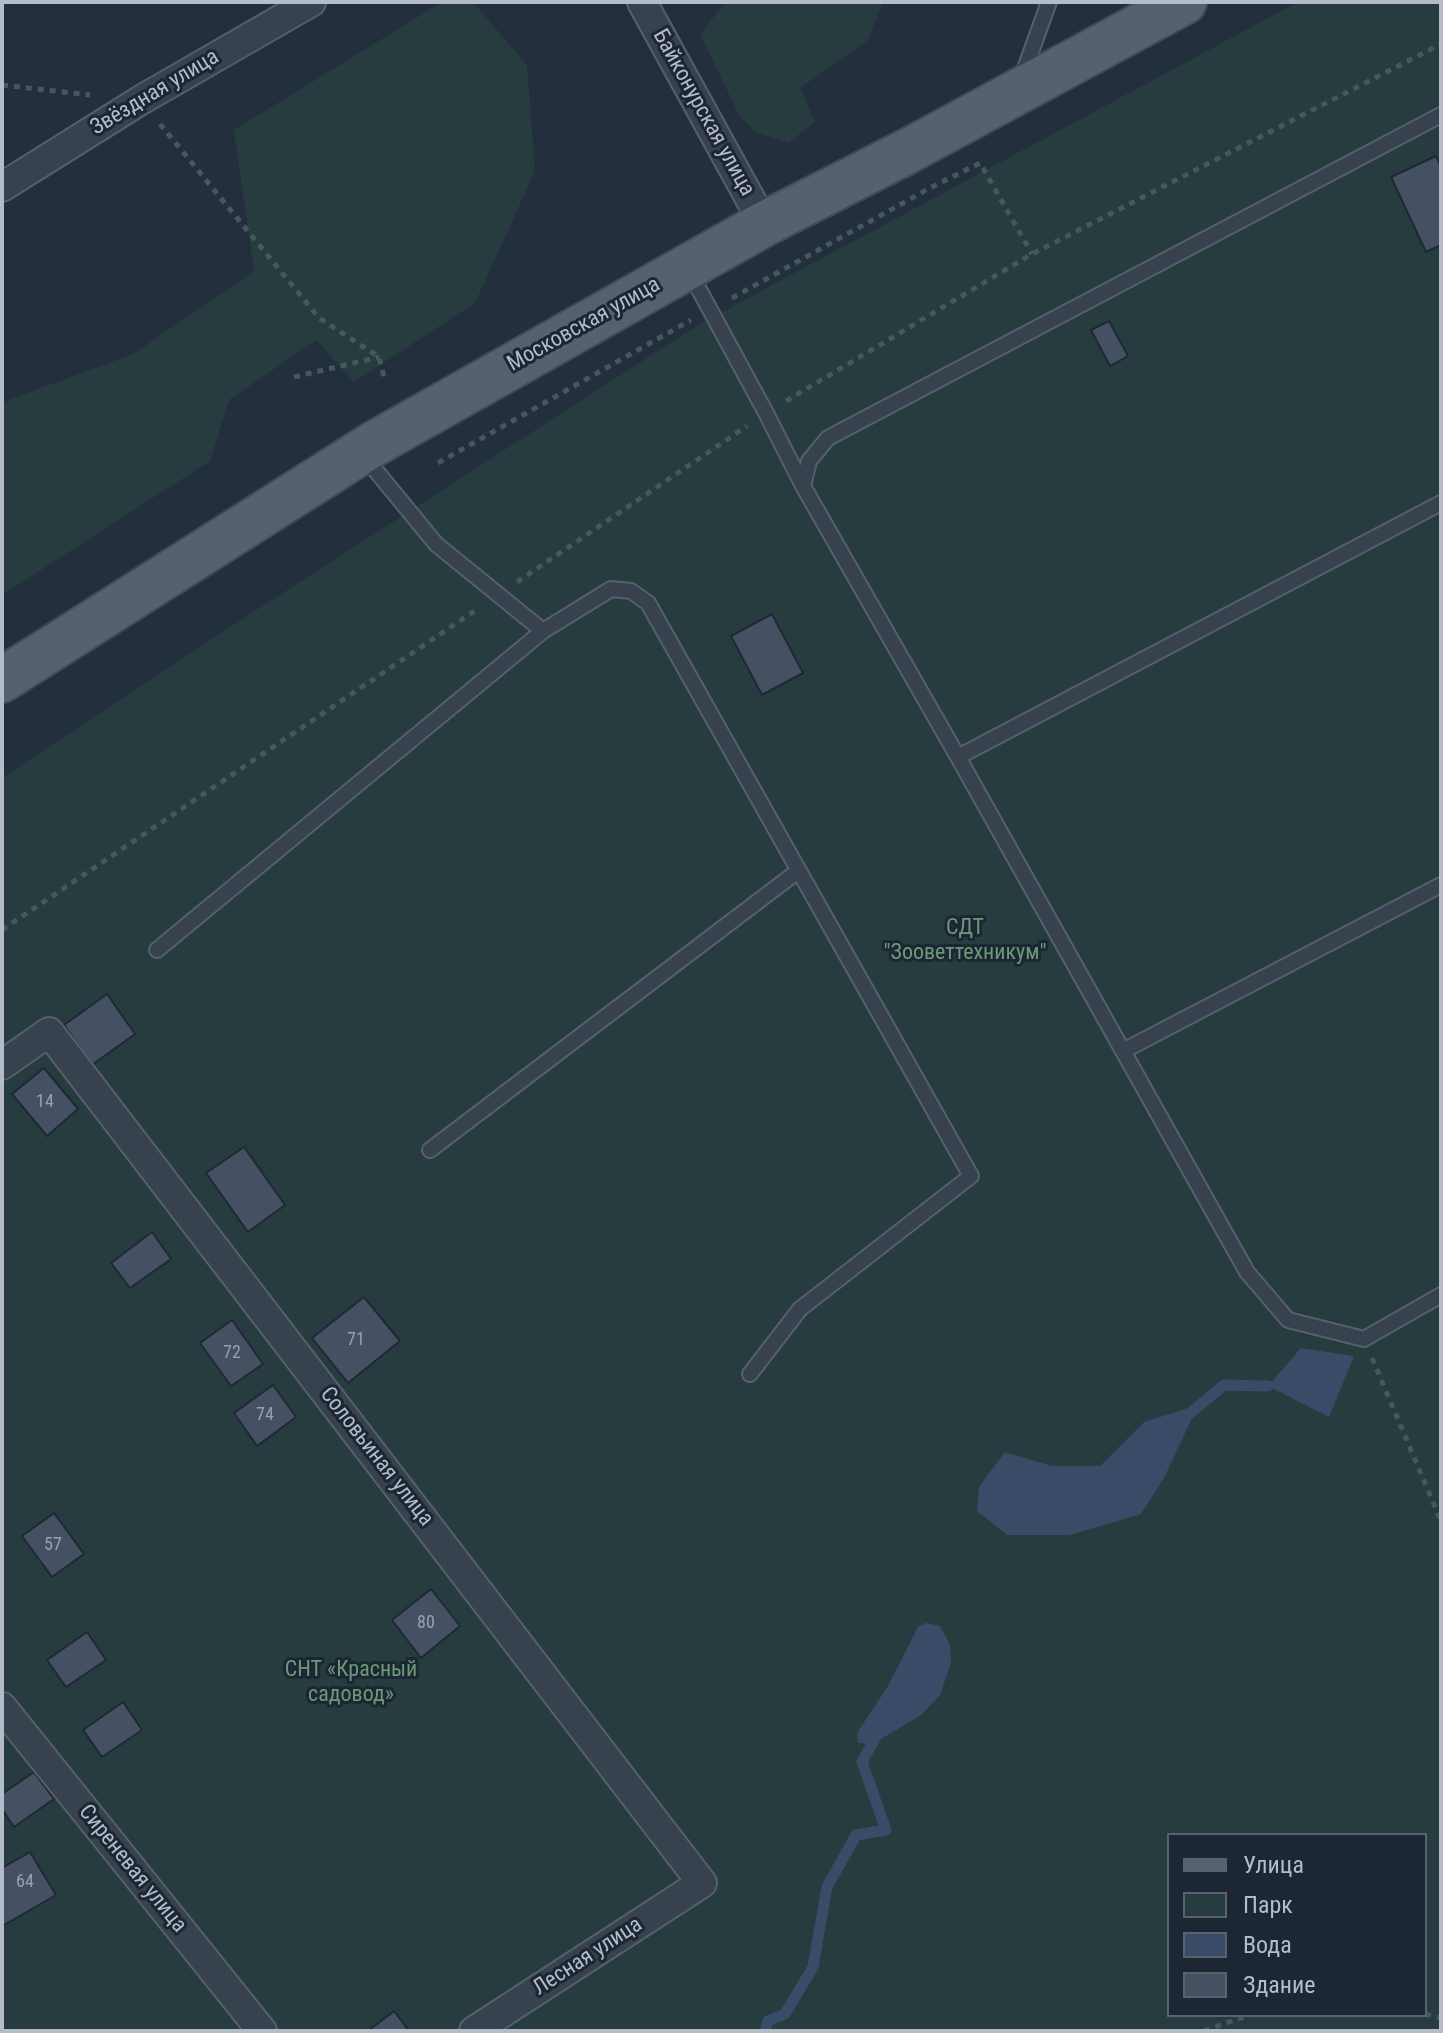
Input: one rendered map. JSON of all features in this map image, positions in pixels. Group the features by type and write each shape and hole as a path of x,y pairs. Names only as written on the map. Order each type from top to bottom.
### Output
{"main road":[{"name":"Московская улица","path":"2,680 361,451 764,224 908,151 1184,2"}],"street":[{"name":"Звёздная улица","path":"2,187 141,100 311,2"},
{"name":"Байконурская улица","path":"642,2 764,224"},
{"name":"Соловьиная улица","path":"2,1065 49,1032 702,1883"},
{"name":"Сиреневая улица","path":"2,1707 262,2031"},
{"name":"Лесная улица","path":"474,2031 702,1883"}],"lane":[{"path":"1017,91 1049,2"},
{"path":"803,486 809,461 828,438 1441,115"},
{"path":"687,267 803,486 1247,1272 1288,1320 1364,1339 1441,1295"},
{"path":"361,451 436,544 543,631"},
{"path":"958,757 1441,503"},
{"path":"157,950 543,631 611,589 631,591 648,603 971,1176 800,1309 750,1374"},
{"path":"430,1150 798,871"},
{"path":"1123,1051 1441,885"}],"path":[{"path":"2,930 766,413 1032,254 1441,44"},
{"path":"2,85 141,100 319,318 379,357 384,377"},
{"path":"438,463 710,309 980,163 1032,254"},
{"path":"294,377 379,357"},
{"path":"1364,1339 1441,1521"},
{"path":"1204,2031 1243,2017"}],"green space":[{"path":"442,2 473,2 527,65 535,171 475,303 354,382 316,340 229,400 210,461 2,595 2,405 133,354 254,271 234,130"},
{"path":"726,2 883,2 867,41 800,88 815,122 788,143 757,133 739,115 700,34"},
{"path":"1298,2 1441,2 1441,2031 2,2031 2,778 698,325","holes":["1198,1406 1007,1535 1005,1452 1052,1466 1100,1466 1144,1422"]}],"water":[{"path":"1301,1348 1354,1356 1329,1417 1268,1386"},
{"path":"1198,1405 1164,1478 1141,1514 1070,1535 1007,1535 977,1511 979,1487 1005,1452 1052,1466 1100,1466 1144,1422"},
{"path":"926,1623 940,1626 950,1645 951,1663 940,1695 921,1715 893,1732 872,1744 858,1743 857,1733 888,1686 918,1627"}],"building":[{"path":"1436,156 1441,167 1441,245 1426,252 1391,177"},
{"path":"1109,321 1128,356 1110,366 1091,330"},
{"path":"772,614 803,673 762,695 731,636"},
{"path":"107,994 135,1034 92,1065 64,1025"},
{"path":"44,1068 78,1109 47,1136 12,1094"},
{"path":"244,1147 285,1205 248,1232 206,1173"},
{"path":"152,1232 171,1259 130,1288 111,1263"},
{"path":"364,1297 400,1341 348,1383 312,1338"},
{"path":"232,1320 263,1364 231,1386 200,1343"},
{"path":"273,1385 296,1417 257,1446 234,1413"},
{"path":"54,1513 84,1554 52,1577 22,1536"},
{"path":"431,1589 460,1626 421,1658 392,1620"},
{"path":"87,1632 106,1660 66,1687 47,1660"},
{"path":"123,1702 142,1730 102,1757 83,1730"},
{"path":"34,1772 54,1799 14,1827 2,1809 2,1794"},
{"path":"30,1852 56,1895 4,1925 2,1868"},
{"path":"394,2011 409,2031 368,2031"}],"waterway":[{"path":"1188,1415 1224,1385 1268,1386"},
{"path":"765,2031 768,2021 785,2014 813,1967 827,1887 856,1835 886,1830 862,1762 879,1731"}],"park label":[{"name":"СДТ \"Зооветтехникум\"","path":"965,940"},
{"name":"СНТ «Красный садовод»","path":"351,1682"}]}
